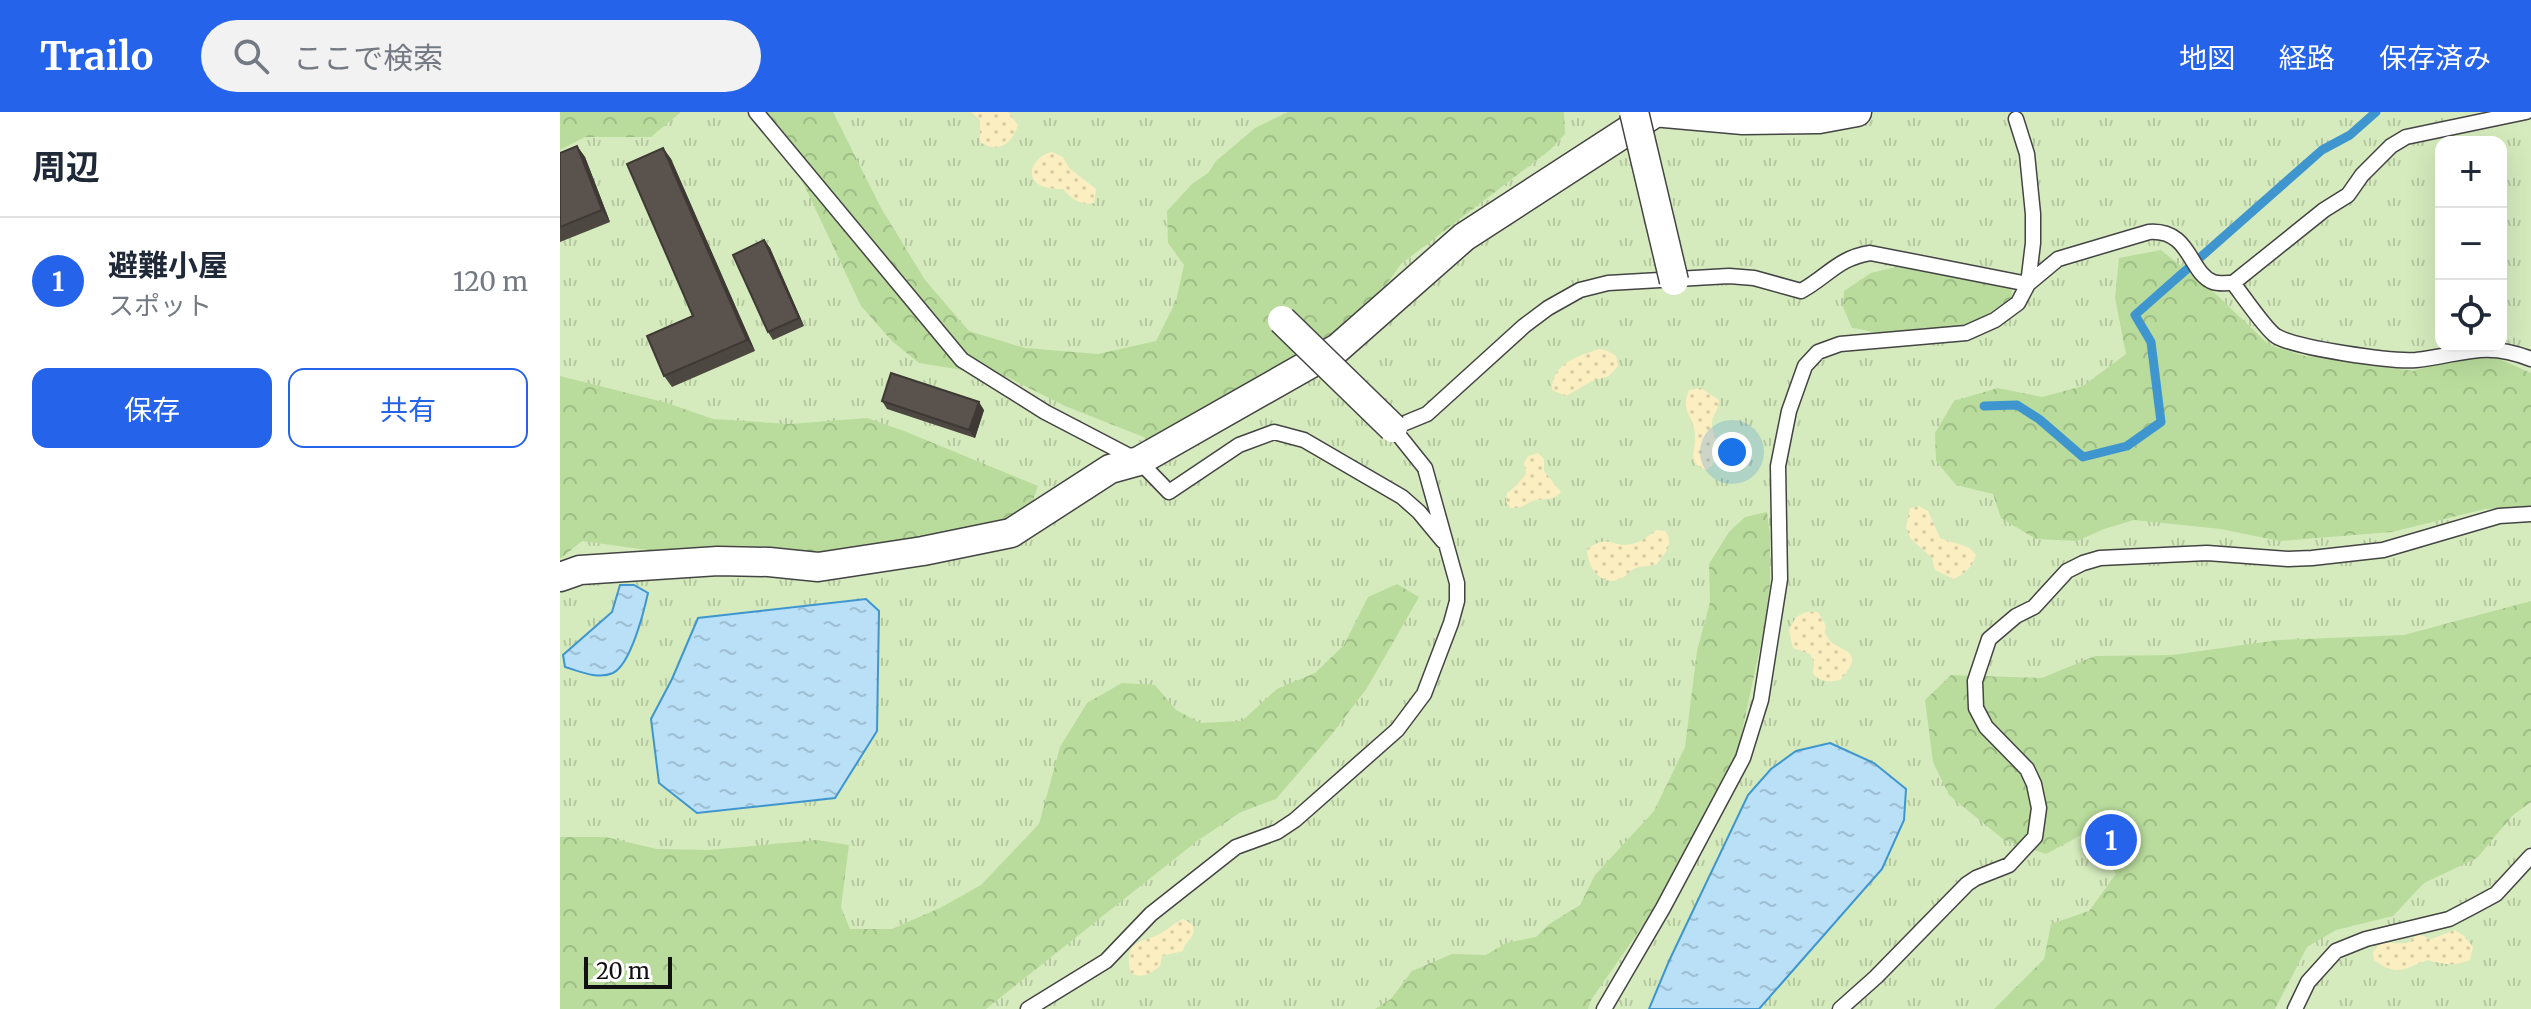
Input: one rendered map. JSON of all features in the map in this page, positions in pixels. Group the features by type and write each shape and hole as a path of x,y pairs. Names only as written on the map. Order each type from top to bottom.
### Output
{"street":[{"path":"1647,112 1674,281"},
{"path":"560,577 580,570 718,561 818,567 923,551 1011,533 1110,469 1139,461 1338,348 1464,237 1647,112 1743,120 1819,119 1857,112"},
{"path":"1282,320 1393,428"}],"lane":[{"path":"756,112 962,360 1045,412 1139,461 1169,492 1239,445 1274,432 1304,440 1402,497 1447,545"},
{"path":"2028,284 2058,259 2159,231 2171,235 2206,277 2214,282 2233,283 2324,210 2348,195 2362,175 2391,146 2406,137 2526,112"},
{"path":"1604,1009 1743,758 1764,685 1780,579 1778,466 1789,411 1805,366 1818,352 1840,344 1966,333 1995,320 2018,303 2028,284 2033,243 2032,188 2027,154 2016,119"},
{"path":"1028,1009 1106,961 1151,914 1236,847 1277,832 1295,820 1397,730 1424,694 1454,612 1457,583 1425,468 1393,428 1427,414 1548,308 1580,290 1608,283 1729,276 1754,278 1801,291 1838,264 1853,256 1870,253 2028,284"},
{"path":"2233,283 2275,336 2321,349 2415,360 2489,348 2510,351 2531,359"},
{"path":"1840,1009 1957,902 1976,878 2013,872 2035,837 2039,808 2034,784 2027,769 1986,727 1976,708 1975,681 1989,639 2016,616 2034,607 2067,571 2100,558 2207,553 2288,559 2383,550 2499,516 2531,514"},
{"path":"2295,1009 2308,982 2336,951 2366,939 2449,919 2496,894 2531,856"}],"green space":[{"path":"560,112 2531,112 2531,1009 560,1009"},
{"path":"560,112 681,112 651,137 585,137 560,150"},
{"path":"767,112 833,112 881,208 925,280 969,331 1025,348 1098,354 1156,341 1176,301 1184,265 1168,243 1167,211 1192,184 1208,173 1216,161 1255,128 1288,112 1564,112 1565,134 1550,150 1401,264 1368,310 1330,336 1151,440 1065,406 1007,377 919,363 892,341 861,306"},
{"path":"2161,250 2217,295 2269,345 2305,356 2413,371 2453,358 2499,359 2531,373 2531,507 2485,509 2392,532 2279,541 2221,529 2134,520 2077,541 2036,539 2001,518 1993,494 1956,485 1936,461 1935,433 1954,401 1998,388 2042,397 2083,386 2126,354 2115,298 2119,258"},
{"path":"1896,267 1983,278 2012,290 2011,299 1981,318 1935,331 1884,333 1852,328 1843,307 1844,291 1871,273"},
{"path":"560,376 667,403 713,419 790,424 867,418 1038,486 1030,509 995,526 913,544 815,553 684,555 582,541 560,559"},
{"path":"1767,512 1770,585 1764,629 1737,755 1657,905 1591,1000 1588,1009 1375,1009 1391,999 1412,971 1452,954 1486,955 1506,943 1536,937 1548,925 1580,905 1595,875 1654,811 1685,747 1697,651 1710,602 1709,564 1729,532 1745,517"},
{"path":"1397,584 1419,597 1367,688 1276,799 1241,812 1197,841 986,1009 560,1009 560,837 605,837 657,849 709,850 817,840 849,845 841,907 850,929 892,929 940,908 981,885 1039,824 1060,747 1087,703 1122,683 1155,685 1176,710 1200,723 1242,721 1277,689 1315,673 1344,645 1368,597"},
{"path":"2531,601 2531,802 2513,815 2477,858 2424,883 2393,916 2336,930 2307,947 2275,1009 1994,1009 2044,959 2051,924 2089,911 2116,874 2087,832 2046,854 2004,840 1949,795 1933,762 1925,700 1951,675 2042,678 2095,656 2172,655 2279,640 2404,635"}],"sand":[{"path":"971,112 1008,112 1018,125 1008,142 993,147 980,142 980,120"},
{"path":"1052,152 1063,157 1069,168 1096,189 1094,203 1080,203 1063,189 1047,188 1036,182 1033,167 1040,157"},
{"path":"1599,349 1616,356 1618,366 1609,376 1592,381 1566,396 1552,390 1561,367"},
{"path":"1701,388 1719,400 1712,424 1721,449 1713,465 1706,470 1693,460 1695,434 1686,408 1689,390"},
{"path":"1538,453 1544,459 1544,471 1561,492 1552,498 1511,508 1506,502 1507,493 1526,474 1524,463 1528,456"},
{"path":"1919,506 1928,511 1940,538 1970,548 1976,555 1968,569 1954,579 1935,570 1932,558 1910,538 1906,527 1910,508"},
{"path":"1656,530 1666,531 1669,541 1656,565 1636,568 1613,581 1601,578 1592,568 1587,549 1595,544 1606,541 1632,544"},
{"path":"1806,612 1818,612 1825,624 1827,637 1851,656 1852,662 1840,680 1826,681 1816,677 1810,654 1793,648 1789,630 1796,617"},
{"path":"1183,919 1192,924 1193,929 1183,951 1162,956 1160,966 1145,975 1130,972 1129,956 1133,947"},
{"path":"2455,930 2473,947 2470,960 2449,964 2428,960 2395,970 2374,960 2373,952 2381,943 2407,943 2418,934 2431,939"}],"water":[{"path":"620,585 634,585 648,593 636,636 620,668 601,676 565,667 563,655 612,612"},
{"path":"866,599 879,611 877,731 835,798 697,813 659,783 651,719 698,618"},
{"path":"1830,743 1874,763 1906,789 1904,820 1882,869 1759,1009 1649,1009 1748,795 1771,769 1796,751"}],"building":[{"path":"577,146 602,210 560,227 560,153"},
{"path":"663,148 747,340 664,376 647,336 693,316 627,164"},
{"path":"764,240 799,318 768,332 733,255"},
{"path":"891,373 979,402 969,430 882,401"},
{"path":"2109,825 2119,840 2108,847 2098,832"}],"waterway":[{"path":"1984,406 2017,405 2039,419 2083,457 2127,446 2161,422 2151,342 2135,315 2322,150 2350,135 2376,112"}],"place":[{"name":"避難小屋","path":"2111,840"}]}
